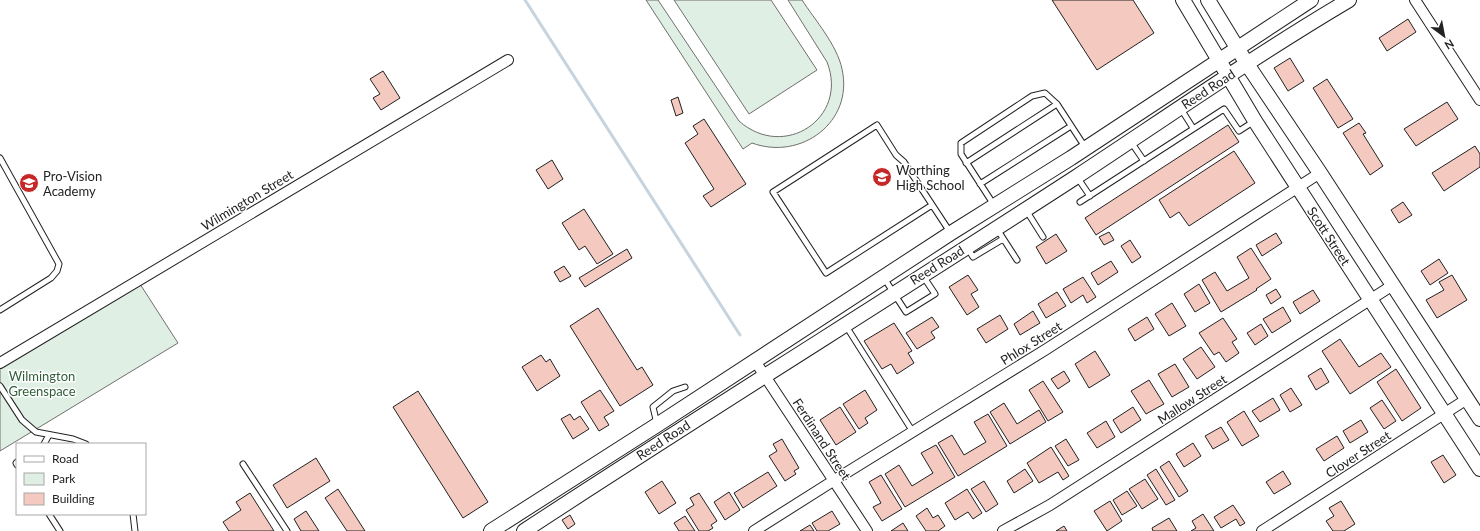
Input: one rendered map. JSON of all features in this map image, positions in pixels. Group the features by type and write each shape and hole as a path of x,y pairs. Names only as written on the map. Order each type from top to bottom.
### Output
{"street":[{"name":"Scott Street","path":"1183,0 1254,121 1480,469"},
{"name":"Scott Street","path":"1208,0 1247,64 1320,173 1480,419"},
{"name":"Reed Road","path":"491,531 1218,62 1311,0"},
{"name":"Reed Road","path":"524,531 765,374 966,246 1000,233 1025,209 1247,64 1350,0"},
{"path":"1415,0 1480,100"},
{"name":"Wilmington Street","path":"0,363 508,60"},
{"path":"1085,148 1094,164"},
{"name":"Phlox Street","path":"754,531 833,480 1045,350 1320,173"},
{"name":"Mallow Street","path":"1003,531 1050,505 1393,285"},
{"name":"Ferdinand Street","path":"755,360 867,531"},
{"name":"Clover Street","path":"1262,531 1467,399"},
{"path":"657,425 666,438"},
{"path":"533,504 543,518"}],"lane":[{"path":"994,206 960,154 961,144 1032,96 1045,93 1057,104 1085,148"},
{"path":"966,163 1057,104"},
{"path":"1180,108 1193,128"},
{"path":"1080,202 1224,109 1239,131 1254,121"},
{"path":"932,205 826,273 773,192 877,125 896,155 904,162 951,233"},
{"path":"980,184 1071,126"},
{"path":"1130,141 1144,161"},
{"path":"0,158 59,264 57,271 51,278 0,310"},
{"path":"1077,176 1090,196"},
{"path":"1025,209 1043,237"},
{"path":"1000,233 1017,260"},
{"path":"884,277 906,312 936,294 922,274"},
{"path":"844,324 913,432"},
{"path":"0,386 22,420 36,432 73,439 83,443"},
{"path":"657,425 653,407 673,390 685,386"},
{"path":"45,443 49,435"},
{"path":"243,464 286,531"},
{"path":"50,515 60,531"},
{"path":"133,515 135,531"}],"green space":[{"path":"646,0 658,0 739,121 757,132 775,137 792,135 808,128 821,116 829,100 831,82 827,62 788,0 802,0 831,42 842,69 844,88 840,105 832,120 820,133 805,141 788,146 770,147 752,143 743,149"},
{"path":"674,0 771,0 817,70 749,114"},
{"name":"Wilmington Greenspace","path":"140,284 178,343 0,451 0,367"}],"building":[{"path":"1052,0 1133,0 1154,33 1097,70"},
{"path":"1408,19 1416,32 1387,51 1379,38"},
{"path":"1290,58 1304,81 1288,91 1274,68"},
{"path":"383,71 400,98 381,110 373,98 380,94 370,79"},
{"path":"1327,79 1353,119 1338,128 1313,88"},
{"path":"678,97 683,113 676,116 671,100"},
{"path":"1447,102 1458,119 1416,146 1404,129"},
{"path":"704,119 746,184 711,207 703,196 714,189 685,143 698,134 693,126"},
{"path":"1359,123 1366,133 1363,134 1383,166 1370,175 1343,133"},
{"path":"1228,125 1239,142 1096,235 1085,218"},
{"path":"1475,146 1480,154 1480,167 1444,191 1432,173"},
{"path":"1234,151 1255,183 1189,226 1179,212 1170,218 1159,200"},
{"path":"552,160 563,179 548,189 536,170"},
{"path":"1403,202 1412,215 1399,223 1391,210"},
{"path":"584,209 613,254 597,264 585,246 579,250 562,223"},
{"path":"1109,232 1114,240 1104,245 1099,237"},
{"path":"1276,233 1282,243 1262,256 1256,245"},
{"path":"1056,234 1067,251 1046,264 1036,247"},
{"path":"1130,240 1141,257 1132,263 1121,246"},
{"path":"1251,248 1271,279 1256,289 1257,290 1221,312 1202,280 1215,272 1227,291 1249,278 1237,257"},
{"path":"627,249 632,258 585,287 579,278"},
{"path":"1439,259 1448,273 1430,285 1421,271"},
{"path":"1111,261 1118,272 1098,285 1091,273"},
{"path":"564,266 571,276 560,282 554,272"},
{"path":"968,275 978,290 971,294 979,307 967,315 949,287"},
{"path":"1452,275 1467,300 1437,318 1426,300 1444,290 1439,282"},
{"path":"1083,277 1096,297 1087,303 1083,295 1071,303 1063,289"},
{"path":"1199,284 1210,303 1195,312 1184,294"},
{"path":"1276,289 1281,297 1271,304 1266,295"},
{"path":"1313,290 1320,301 1300,314 1293,302"},
{"path":"1057,292 1066,306 1046,318 1038,304"},
{"path":"1172,303 1186,326 1169,336 1155,314"},
{"path":"1283,307 1291,321 1272,333 1263,319"},
{"path":"598,308 637,370 642,367 653,385 620,406 570,326"},
{"path":"1033,311 1040,323 1020,335 1014,324"},
{"path":"1000,315 1008,329 986,343 977,329"},
{"path":"932,317 939,327 931,332 935,338 917,349 906,333"},
{"path":"1147,317 1154,329 1135,341 1128,329"},
{"path":"1223,318 1237,339 1232,342 1239,353 1226,362 1219,352 1214,355 1199,333"},
{"path":"894,323 912,351 908,353 914,363 897,374 891,364 882,369 864,341"},
{"path":"1261,324 1268,336 1255,345 1247,333"},
{"path":"1340,339 1359,367 1381,353 1391,367 1350,394 1322,351"},
{"path":"1201,347 1215,367 1197,379 1183,359"},
{"path":"1095,351 1110,375 1089,388 1075,364"},
{"path":"541,355 546,362 550,359 560,376 537,391 522,367"},
{"path":"1175,364 1189,387 1172,397 1158,374"},
{"path":"1321,368 1329,382 1316,390 1308,376"},
{"path":"1396,369 1421,408 1402,421 1377,382"},
{"path":"1064,371 1070,381 1058,389 1051,379"},
{"path":"1149,380 1164,404 1146,414 1131,391"},
{"path":"1043,381 1063,412 1048,421 1029,390"},
{"path":"1291,388 1302,405 1290,412 1280,395"},
{"path":"600,390 614,411 604,417 609,425 599,431 581,402"},
{"path":"865,390 877,410 865,418 868,423 859,429 843,404"},
{"path":"418,391 488,502 463,518 393,407"},
{"path":"1273,398 1280,410 1260,422 1252,411"},
{"path":"1382,400 1396,421 1384,429 1370,408"},
{"path":"1004,403 1017,424 1039,410 1046,422 1010,444 990,412"},
{"path":"840,407 856,432 836,445 820,420"},
{"path":"1133,407 1141,420 1121,433 1113,420"},
{"path":"1244,411 1259,436 1242,446 1227,422"},
{"path":"570,414 574,420 580,416 589,429 573,439 561,419"},
{"path":"988,414 1007,446 958,476 938,443 952,435 964,455 986,442 974,422"},
{"path":"1361,420 1368,432 1350,443 1343,431"},
{"path":"1106,421 1115,437 1097,448 1087,433"},
{"path":"1221,427 1229,440 1213,449 1205,436"},
{"path":"1337,436 1344,448 1324,461 1316,449"},
{"path":"782,439 799,468 794,471 796,474 785,481 769,456 777,451 773,444"},
{"path":"1066,439 1079,460 1068,466 1055,446"},
{"path":"1193,443 1201,456 1184,467 1176,454"},
{"path":"936,445 955,477 905,507 885,474 899,465 912,486 933,473 921,453"},
{"path":"1051,447 1069,476 1063,480 1058,472 1039,483 1027,463"},
{"path":"1443,455 1456,475 1444,483 1431,462"},
{"path":"316,458 330,481 287,508 273,485"},
{"path":"1169,461 1188,491 1179,497 1160,467"},
{"path":"1025,469 1033,481 1014,493 1007,481"},
{"path":"1156,469 1175,500 1166,505 1147,475"},
{"path":"1283,471 1291,484 1274,494 1266,482"},
{"path":"768,472 777,486 743,508 734,493"},
{"path":"881,475 902,509 882,521 873,507 881,503 869,482"},
{"path":"1145,479 1158,499 1142,509 1129,489"},
{"path":"662,481 676,503 659,514 645,492"},
{"path":"984,481 998,504 986,512 971,489"},
{"path":"338,489 365,531 347,531 325,498"},
{"path":"967,489 982,513 973,519 968,512 955,520 945,503"},
{"path":"1127,491 1137,506 1122,515 1113,500"},
{"path":"729,492 740,510 725,520 714,502"},
{"path":"250,493 274,531 229,531 223,522 241,510 236,502"},
{"path":"699,493 717,521 711,525 713,528 708,531 699,531 686,510 694,505 690,498"},
{"path":"1110,501 1122,521 1107,531 1094,511"},
{"path":"1341,501 1355,524 1344,531 1333,531 1326,521 1334,516 1329,508"},
{"path":"1233,505 1245,523 1240,526 1236,519 1221,528 1214,517"},
{"path":"927,508 933,518 938,515 945,526 938,531 926,531 916,516"},
{"path":"306,511 319,531 301,531 294,519"},
{"path":"832,511 840,524 828,531 817,531 812,523"},
{"path":"1203,514 1214,531 1191,531 1196,528 1192,521"},
{"path":"570,515 575,524 568,529 562,520"},
{"path":"685,516 695,531 679,531 674,523"},
{"path":"1169,518 1177,531 1153,531 1152,528"},
{"path":"903,523 908,531 891,531"},
{"path":"810,525 814,531 800,531"},
{"path":"1064,526 1067,531 1056,531"}],"waterway":[{"path":"525,0 740,335"}],"place":[{"name":"Worthing High School","path":"882,177"},
{"name":"Pro-Vision Academy","path":"29,183"}]}
